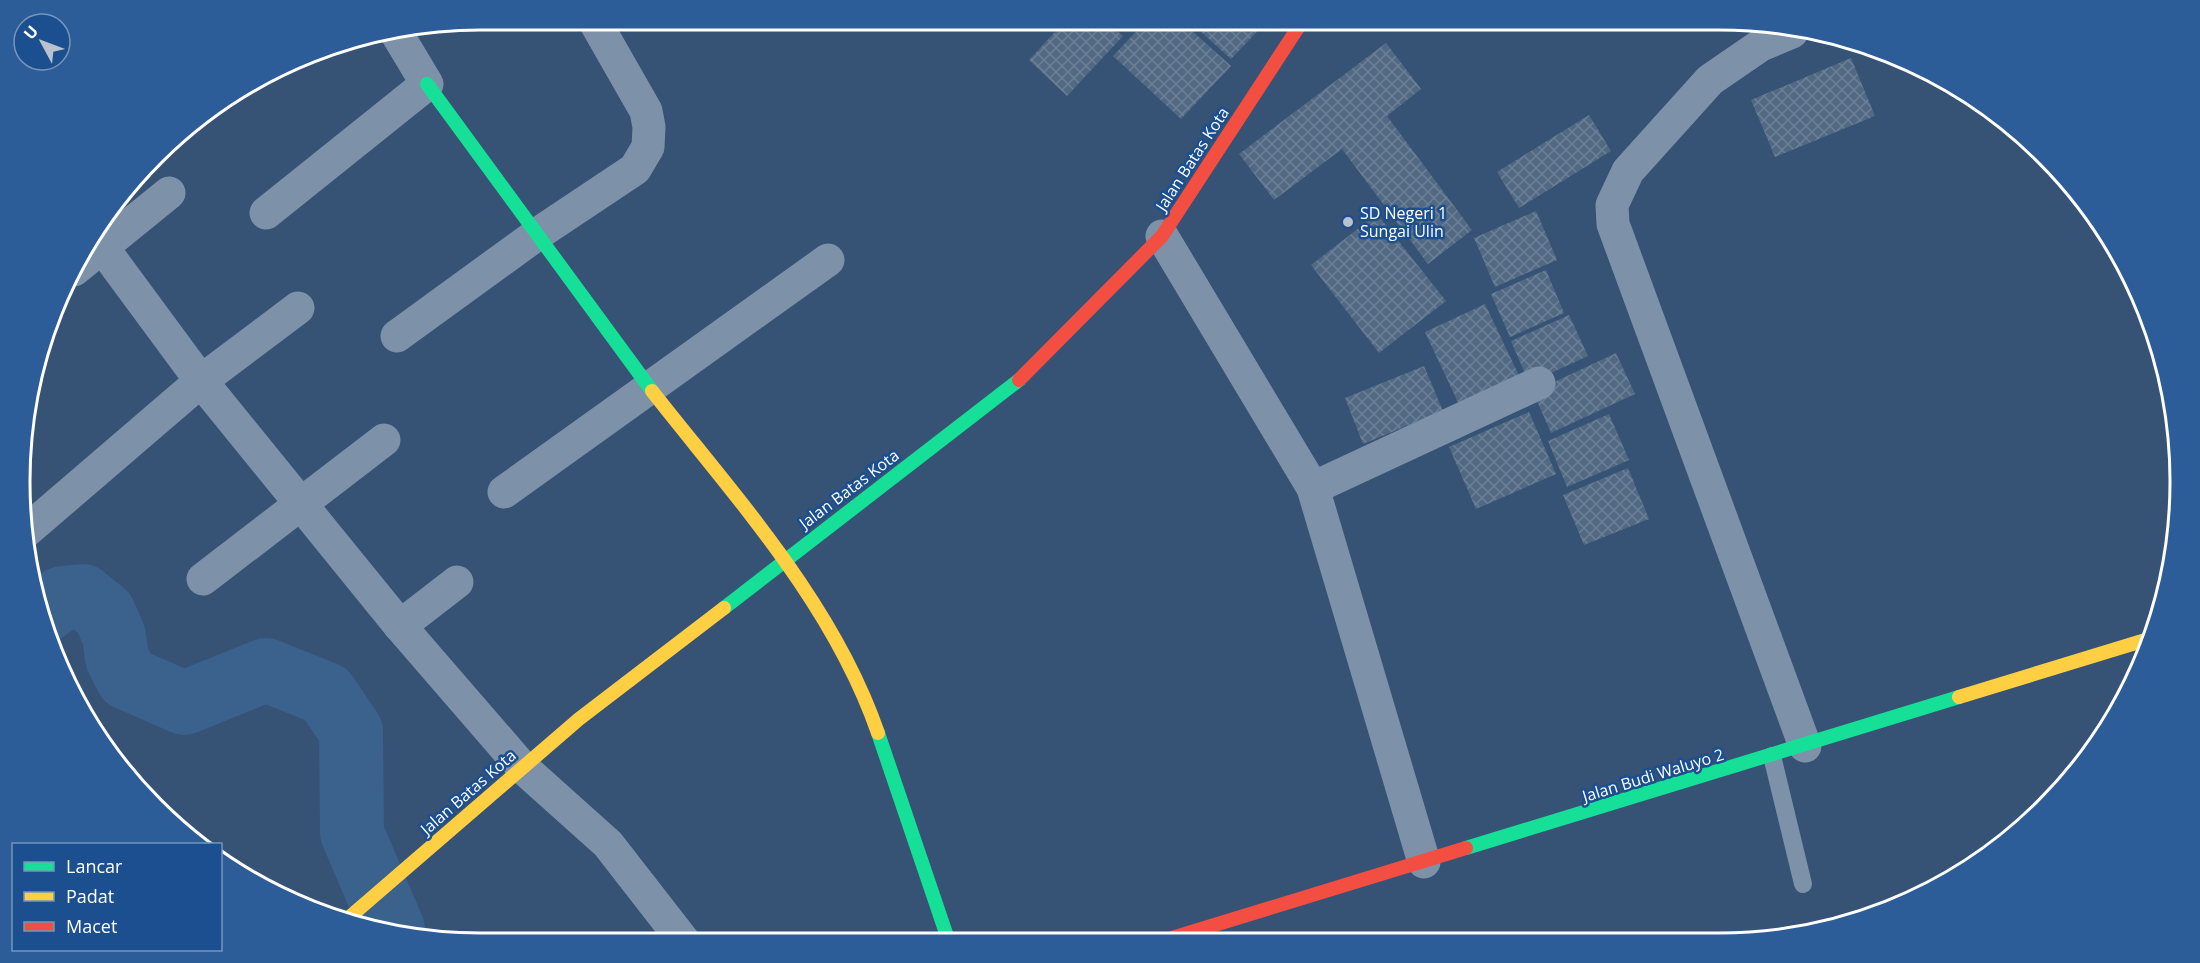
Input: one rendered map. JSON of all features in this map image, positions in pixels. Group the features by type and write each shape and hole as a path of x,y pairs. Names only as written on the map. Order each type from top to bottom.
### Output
{"street":[{"path":"397,336 536,235 635,169 648,147 649,126 646,111 600,30"},
{"name":"Jalan Batas Kota","path":"353,914 579,719 784,558 1015,384 1162,236 1296,30"},
{"path":"1784,35 1761,45 1710,80 1628,171 1612,206 1613,224 1805,746"},
{"path":"399,38 427,84 536,235 649,388 784,558 813,602 863,690 946,933"},
{"path":"266,213 427,84"},
{"path":"100,241 169,193"},
{"path":"1162,236 1312,488 1425,862"},
{"path":"99,243 201,381 400,626 522,767 608,844 677,933"},
{"path":"504,492 828,260"},
{"path":"33,526 201,381 298,308"},
{"path":"1312,488 1539,383"},
{"path":"203,579 384,440"},
{"path":"400,626 458,582"},
{"name":"Jalan Budi Waluyo 2","path":"1189,933 2141,642"}],"lane":[{"path":"1772,756 1803,884"}],"building":[{"path":"1057,30 1116,30 1123,36 1067,96 1029,60"},
{"path":"1138,30 1191,30 1231,66 1181,119 1113,56"},
{"path":"1199,30 1259,30 1231,59"},
{"path":"1386,43 1421,89 1387,116 1472,230 1428,264 1342,149 1274,200 1239,154"},
{"path":"1851,58 1875,116 1775,157 1751,100"},
{"path":"1589,115 1611,151 1519,208 1497,172"},
{"path":"1536,211 1557,260 1495,287 1474,238"},
{"path":"1377,214 1446,301 1379,353 1311,265"},
{"path":"1546,270 1564,313 1510,337 1491,294"},
{"path":"1485,304 1522,382 1462,411 1425,332"},
{"path":"1569,315 1588,356 1529,383 1511,341"},
{"path":"1616,353 1635,394 1551,433 1533,392"},
{"path":"1424,366 1443,411 1363,444 1345,398"},
{"path":"1529,412 1556,474 1476,509 1449,447"},
{"path":"1609,414 1629,460 1567,487 1548,441"},
{"path":"1628,468 1649,519 1584,545 1563,495"}],"waterway":[{"path":"48,608 62,598 83,596 104,613 114,636 117,658 127,678 184,703 266,670 326,694 351,731 352,833 391,923"}],"traffic: fast":[{"path":"427,84 652,391"},
{"path":"724,608 1019,380"},
{"path":"1466,848 1959,697"},
{"path":"878,733 946,933"}],"traffic: slow":[{"path":"652,391 749,512 809,596 836,640 859,685 878,733"},
{"path":"353,914 579,719 724,608"},
{"path":"1959,697 2141,641"}],"traffic: jam":[{"path":"1019,380 1162,236 1296,30"},
{"path":"1188,933 1466,848"}],"place":[{"name":"SD Negeri 1 Sungai Ulin","path":"1348,222"}]}
